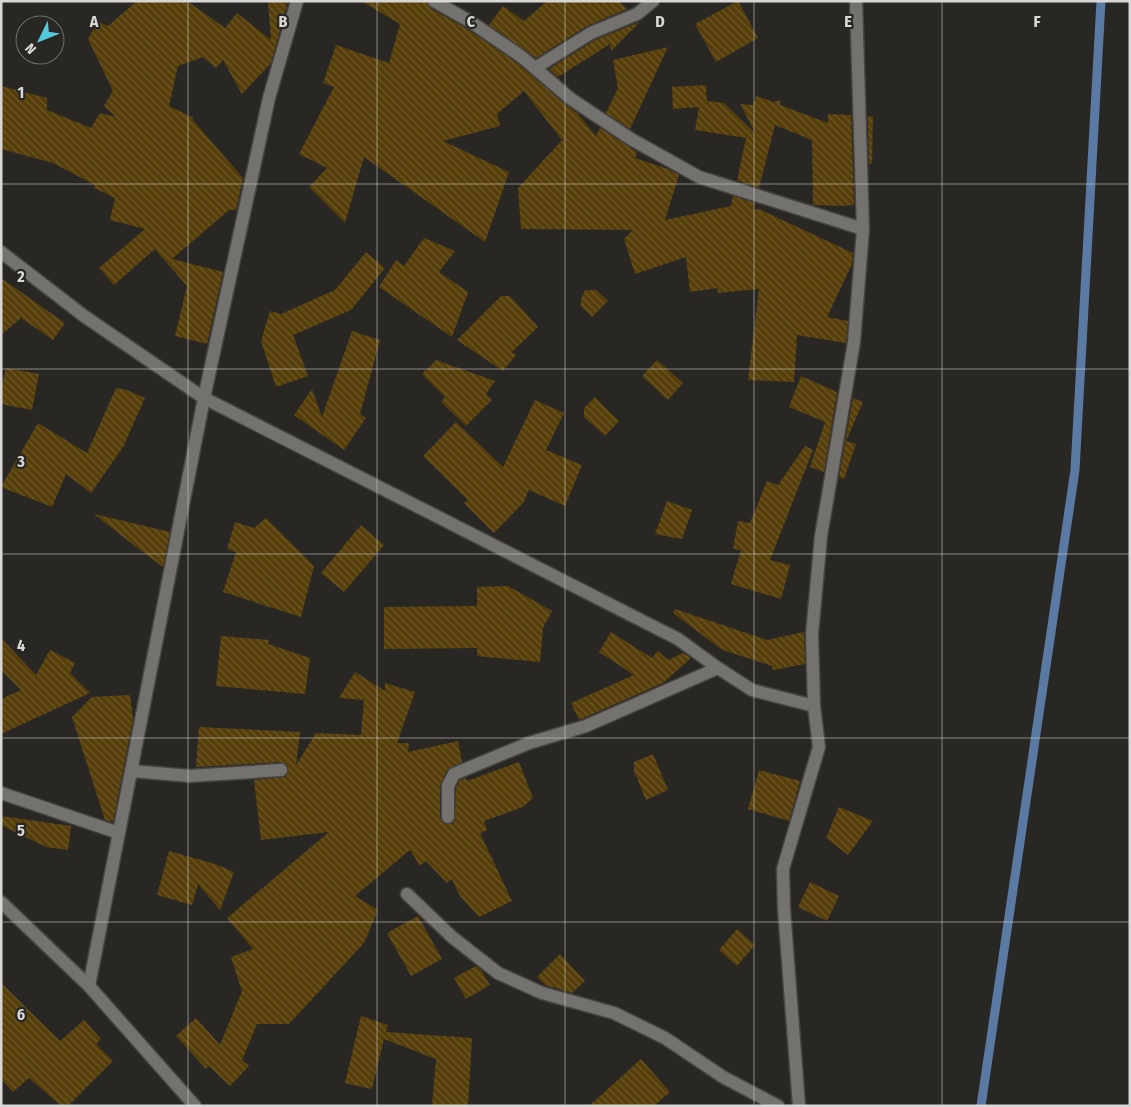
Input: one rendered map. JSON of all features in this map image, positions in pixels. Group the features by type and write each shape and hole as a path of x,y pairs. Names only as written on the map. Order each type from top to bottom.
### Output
{"street":[{"path":"90,986 204,398 270,98 298,1"},
{"path":"434,1 472,22 522,57 571,99 631,139 699,177 863,229"},
{"path":"535,68 591,34 637,14 654,1"},
{"path":"799,1106 784,908 783,869 819,747 814,706 812,634 822,536 854,342 863,229 856,1"},
{"path":"1,252 84,316 204,398 678,639 752,690 814,706"},
{"path":"448,817 448,786 454,774 529,743 586,726 718,668"},
{"path":"132,771 190,776 281,770"},
{"path":"1,793 120,833"},
{"path":"407,894 452,937 498,973 542,993 614,1013 665,1038 723,1077 778,1106"},
{"path":"1,902 90,986 195,1106"}],"building":[{"path":"137,1 187,1 225,28 237,13 271,40 268,1 288,1 271,63 242,94 223,60 216,68 203,57 178,66 169,106 194,118 192,119 243,178 236,210 229,210 172,259 223,272 207,344 175,336 187,286 155,249 114,285 99,268 145,229 110,220 115,198 94,188 95,185 53,163 1,149 1,86 47,98 47,110 91,128 100,113 116,117 104,106 113,91 88,39 98,21 108,26"},
{"path":"361,1 426,1 430,8 467,29 517,63 577,113 596,136 600,128 637,152 635,158 668,169 679,175 665,220 731,206 733,196 755,203 755,205 752,205 754,210 759,209 853,253 852,264 827,317 848,321 846,343 797,335 794,382 748,380 759,289 718,293 717,288 690,292 686,257 635,274 624,239 633,230 521,229 518,188 562,140 524,91 497,114 500,126 443,141 509,172 485,242 364,157 345,223 309,187 327,168 299,154 334,87 323,83 336,45 389,63 400,24"},
{"path":"547,1 619,1 627,9 587,26 536,58 489,25 503,6 524,21"},
{"path":"738,1 758,38 716,62 695,24"},
{"path":"640,22 611,51 610,44 558,77 549,69 595,40"},
{"path":"668,47 630,129 606,113 618,88 613,60"},
{"path":"706,85 707,101 724,103 756,134 740,104 753,105 756,96 774,102 781,100 780,105 828,123 828,114 851,115 854,205 813,205 812,140 775,125 759,188 737,180 746,138 695,130 699,107 673,109 672,87"},
{"path":"868,116 873,116 872,164 869,164"},
{"path":"424,238 455,251 439,272 468,292 452,337 379,287 396,260 404,266"},
{"path":"366,252 385,268 351,310 293,335 308,376 276,387 261,341 270,311 281,314 335,290"},
{"path":"1,278 65,323 53,340 21,318 1,335"},
{"path":"585,290 596,290 608,301 592,317 581,306 581,299"},
{"path":"501,296 510,296 538,327 512,352 516,355 503,371 457,340"},
{"path":"352,331 380,340 360,414 366,418 344,450 294,415 312,389 322,417"},
{"path":"436,360 495,381 486,394 492,400 466,426 441,402 445,397 422,374"},
{"path":"657,360 683,383 668,400 642,376"},
{"path":"6,368 39,374 32,410 1,404 1,390"},
{"path":"801,376 837,392 824,472 810,467 825,422 789,407"},
{"path":"116,388 127,390 145,398 123,447 91,493 66,474 52,507 1,487 38,423 87,453"},
{"path":"595,397 619,421 605,436 584,417 584,408"},
{"path":"853,398 863,402 846,441 856,444 844,479 839,477"},
{"path":"535,400 564,413 546,450 582,465 565,506 529,490 523,503 494,533 464,503 468,500 423,456 456,422 503,467"},
{"path":"805,446 813,450 770,560 790,565 781,599 731,584 741,550 733,549 738,521 750,523 767,481 778,485"},
{"path":"667,501 692,510 682,539 655,534"},
{"path":"94,514 170,532 163,567 136,547"},
{"path":"266,518 314,566 301,617 223,592 236,552 227,549 235,522 254,528"},
{"path":"361,525 384,545 344,592 321,573"},
{"path":"508,586 552,611 543,628 540,662 477,656 477,648 384,649 384,607 477,606 477,587"},
{"path":"675,609 767,640 804,632 805,664 773,670 772,666 720,649 673,613"},
{"path":"611,632 652,658 658,651 668,660 683,653 691,658 663,683 579,720 571,703 634,675 599,652"},
{"path":"221,636 269,640 268,644 310,658 305,694 216,686"},
{"path":"1,638 36,675 50,650 75,663 70,673 90,693 1,734 1,699 21,690 1,670"},
{"path":"355,672 385,691 385,683 415,692 397,743 409,743 408,752 458,741 462,762 447,770 440,786 440,817 444,824 452,824 455,821 456,788 460,780 466,778 467,781 519,762 533,798 523,807 484,821 487,830 480,833 512,901 479,917 460,896 452,879 447,883 426,861 420,866 410,850 355,896 378,910 364,943 289,1024 257,1024 242,1060 249,1066 230,1086 209,1066 206,1069 176,1036 196,1018 220,1045 242,991 231,957 253,949 227,918 329,832 261,840 254,780 285,777 288,773 288,766 280,762 196,767 199,727 300,732 296,765 316,733 361,735 364,700 339,698"},
{"path":"130,695 133,719 113,822 105,820 72,717 92,697"},
{"path":"653,754 668,790 646,800 634,771 634,762"},
{"path":"759,770 800,781 789,821 748,809"},
{"path":"839,807 873,821 848,855 826,838"},
{"path":"1,816 71,826 68,850 46,847 1,825"},
{"path":"169,851 215,864 234,872 220,910 198,884 192,905 157,895"},
{"path":"810,882 839,896 827,921 798,907"},
{"path":"418,916 442,959 411,976 387,933"},
{"path":"737,929 755,945 737,966 719,950"},
{"path":"560,954 585,981 572,993 545,985 537,977"},
{"path":"476,966 481,970 490,985 466,999 454,978"},
{"path":"1,983 60,1041 84,1020 101,1039 96,1044 113,1061 68,1106 61,1106 29,1078 13,1092 1,1079"},
{"path":"361,1016 388,1025 386,1032 472,1038 468,1106 432,1106 436,1059 384,1039 372,1089 345,1083"},
{"path":"641,1059 670,1092 654,1106 589,1106"}],"waterway":[{"path":"981,1106 1075,470 1101,1"}]}
